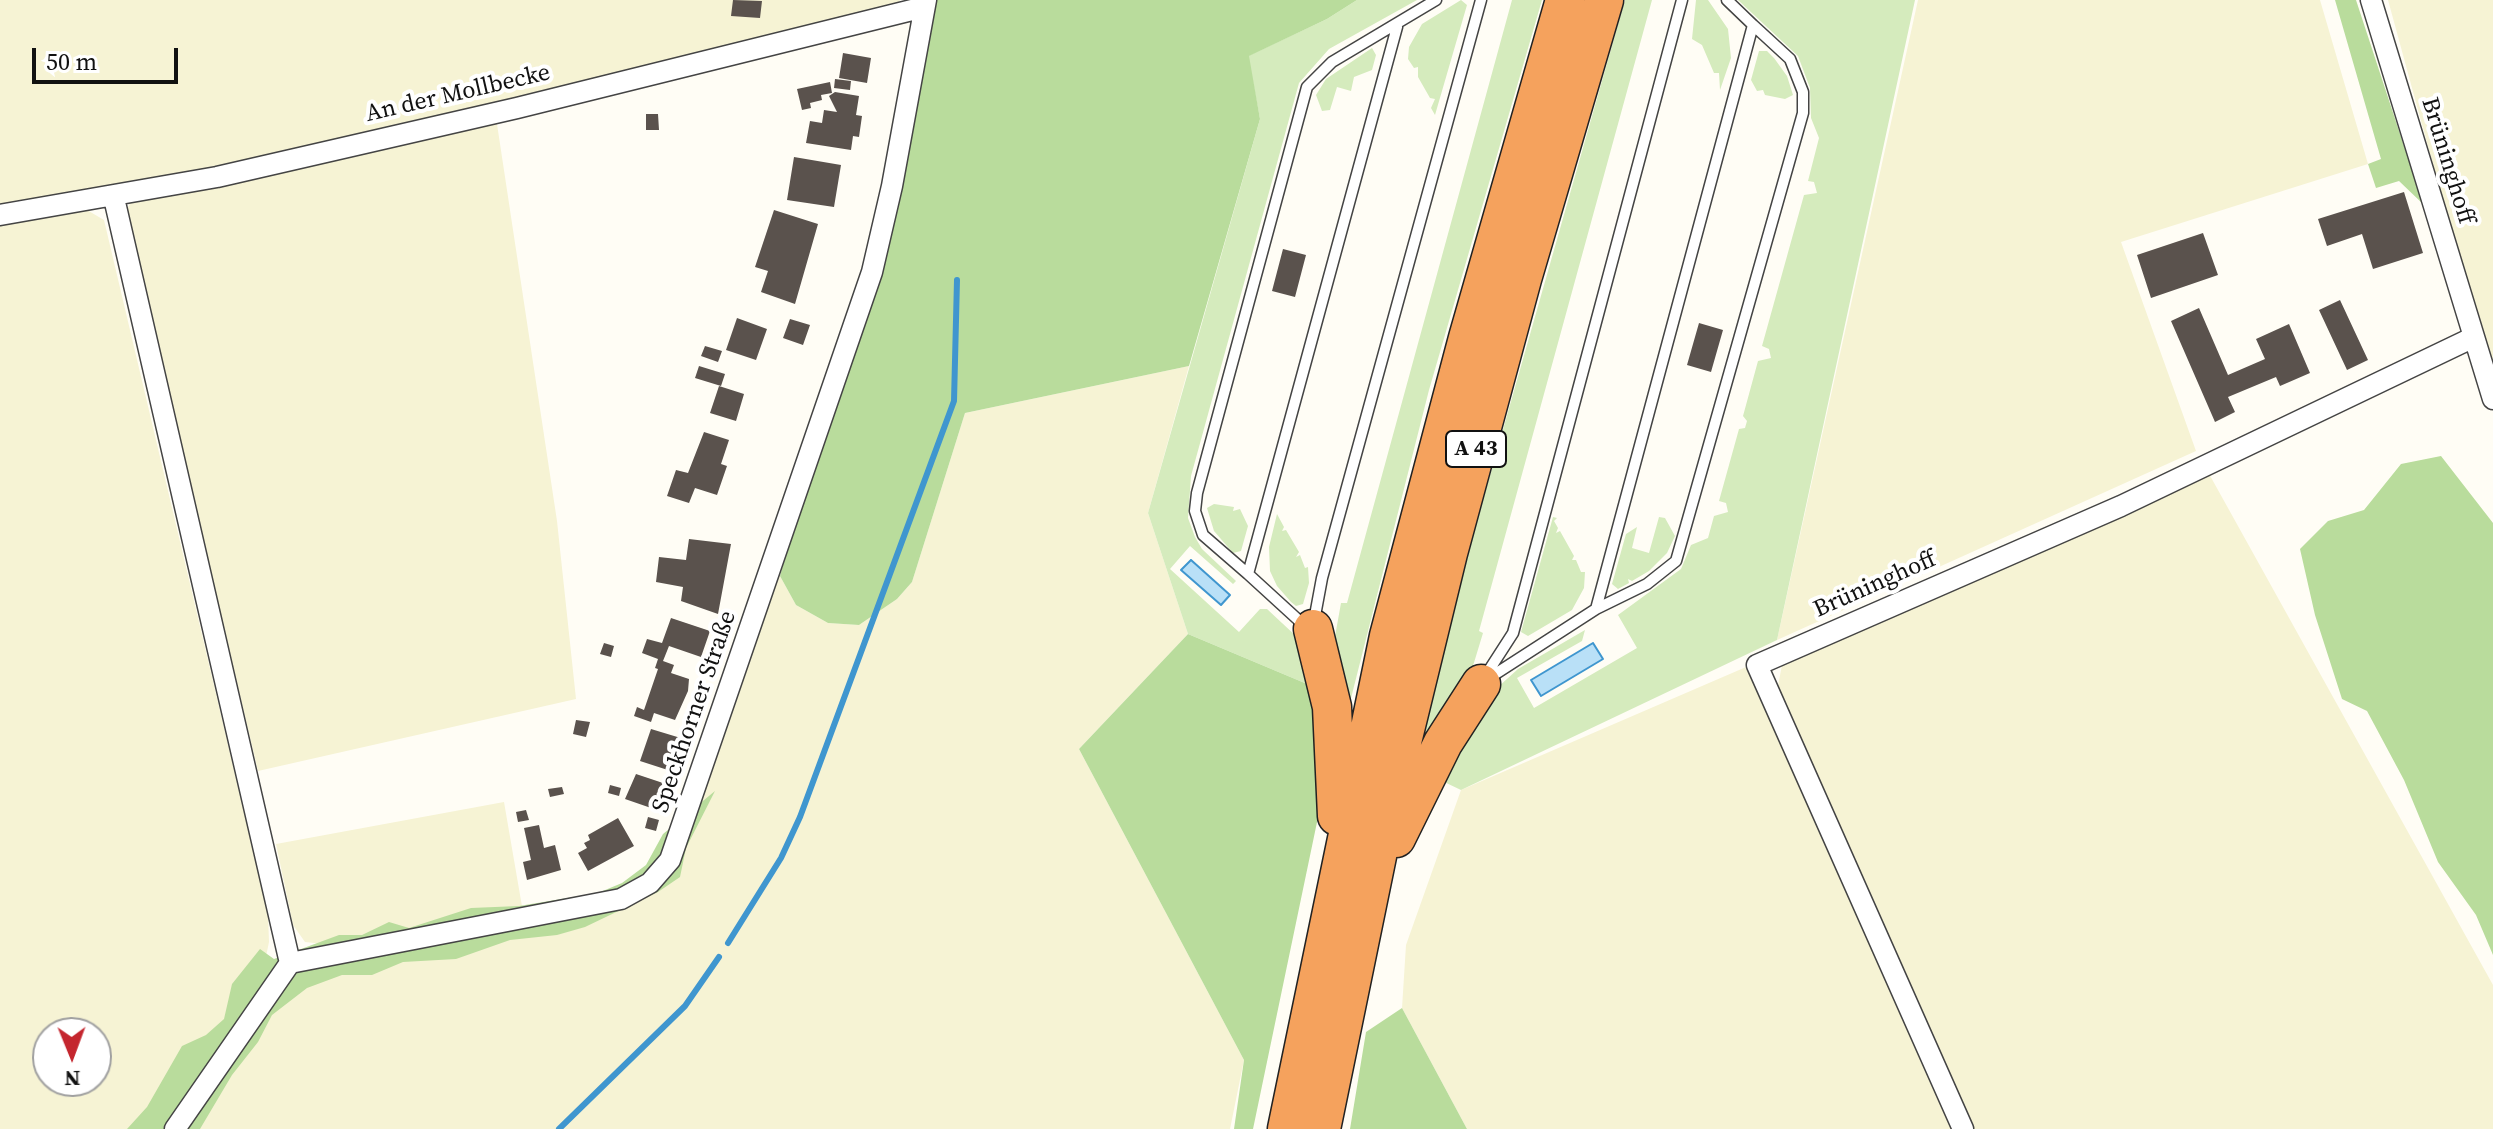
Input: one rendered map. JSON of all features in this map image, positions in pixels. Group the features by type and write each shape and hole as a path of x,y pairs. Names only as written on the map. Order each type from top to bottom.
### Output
{"highway":[{"name":"A 43","path":"1287,1129 1389,636 1468,338 1565,0"},
{"name":"A 43","path":"1321,1129 1367,903 1452,538 1522,279 1604,0"},
{"path":"1313,629 1332,707 1339,871"},
{"path":"1367,903 1436,756 1481,684"}],"street":[{"name":"Brüninghoff","path":"2371,0 2493,399"},
{"name":"An der Mollbecke","path":"0,215 114,198 517,108 925,3"},
{"name":"Speckhorner Straße","path":"290,963 621,899 650,883 670,860 872,272 892,186 925,3"},
{"path":"114,198 290,963 175,1129"},
{"name":"Brüninghoff","path":"1963,1129 1757,665 2121,506 2474,337"}],"lane":[{"path":"1436,0 1397,27 1332,62 1307,87 1196,502 1195,511 1203,535 1299,624 1313,629 1322,578 1481,0"},
{"path":"1481,684 1513,633 1682,0"},
{"path":"1481,684 1596,609 1647,584 1676,561 1803,113 1803,92 1790,59 1727,0"},
{"path":"1596,609 1753,25"},
{"path":"1248,574 1397,27"}],"shaded area":[{"path":"0,0 900,0 899,3 522,97 206,168 0,206"},
{"path":"1918,0 2320,0 2368,164 2121,242 2196,451 1777,640"},
{"path":"2388,0 2493,0 2493,360 2468,293"},
{"path":"497,124 557,521 576,699 258,771 125,212 131,202"},
{"path":"87,210 104,220 268,914 269,942 264,966 158,1129 0,1129 0,223"},
{"path":"1189,366 1148,513 1188,634 1079,749 1244,1060 1230,1129 182,1129 292,972 399,952 305,942 293,925 276,844 504,802 524,918 618,893 663,855 758,571 780,576 796,605 828,623 859,625 897,599 912,582 965,413"},
{"path":"2208,472 2493,985 2493,1129 1971,1129 1776,696 1783,660"},
{"path":"1753,664 1955,1129 1467,1129 1402,1008 1406,945 1461,790"}],"green space":[{"path":"936,0 1357,0 1327,19 1249,56 1260,119 1189,366 965,413 912,582 897,599 859,625 828,623 796,605 780,576"},
{"path":"1357,0 1417,0 1329,49 1299,83 1191,476 1188,518 1195,537 1202,549 1236,581 1233,584 1190,546 1170,569 1239,632 1260,609 1267,609 1297,637 1319,689 1188,634 1148,513 1260,119 1248,56 1327,19"},
{"path":"1461,0 1467,5 1435,115 1431,108 1435,99 1430,98 1418,77 1418,67 1414,68 1408,59 1409,47 1422,24"},
{"path":"1512,0 1542,0 1429,390 1347,714 1334,642 1341,603 1347,603"},
{"path":"1625,0 1652,0 1479,631 1483,633 1466,689 1415,765 1475,528"},
{"path":"1696,0 1708,0 1728,29 1731,58 1720,90 1719,73 1714,73 1702,45 1692,39"},
{"path":"1738,0 1915,0 1777,640 1461,790 1440,780 1497,688 1518,669 1585,630 1582,641 1517,678 1534,708 1637,648 1618,615 1681,569 1691,545 1708,538 1714,516 1728,512 1726,503 1719,501 1739,429 1745,428 1747,421 1743,416 1758,361 1771,358 1769,349 1762,346 1804,195 1817,193 1814,182 1808,181 1819,138 1811,118 1810,88 1798,56"},
{"path":"2335,0 2356,0 2423,204 2399,181 2376,188 2368,164 2381,159"},
{"path":"1372,48 1376,55 1372,70 1354,77 1351,91 1337,87 1330,110 1322,111 1316,95 1326,79"},
{"path":"1759,51 1767,51 1774,58 1787,76 1793,95 1785,99 1765,95 1763,90 1757,91 1751,80"},
{"path":"2441,456 2493,523 2493,955 2476,915 2438,862 2404,780 2367,711 2342,699 2315,615 2300,549 2328,521 2364,510 2401,464"},
{"path":"1214,504 1234,507 1233,511 1240,509 1248,526 1241,551 1233,553 1214,531 1207,508"},
{"path":"1277,514 1284,527 1282,531 1286,530 1299,552 1296,557 1300,555 1305,568 1308,567 1309,583 1303,604 1296,606 1277,586 1270,571 1269,547"},
{"path":"1553,517 1557,518 1554,521 1558,528 1556,533 1560,531 1574,556 1572,560 1576,560 1581,572 1585,572 1584,588 1572,610 1528,636 1521,632"},
{"path":"1659,517 1665,518 1675,536 1667,553 1649,571 1632,581 1628,579 1629,583 1618,589 1612,584 1626,534 1637,527 1632,548 1649,553"},
{"path":"1188,634 1319,689 1326,779 1253,1129 1234,1129 1244,1060 1079,749"},
{"path":"715,791 686,848 680,877 658,892 585,927 557,935 510,940 456,959 403,962 372,975 342,975 307,988 272,1015 258,1042 232,1075 200,1129 127,1129 147,1107 182,1046 206,1035 224,1019 232,984 260,949 274,959 339,935 362,935 389,922 409,928 471,908 519,906 598,893 622,883 646,865 663,834"},
{"path":"1402,1008 1467,1129 1350,1129 1366,1032"}],"water":[{"path":"1191,560 1230,595 1221,605 1181,570"},
{"path":"1593,643 1603,659 1541,696 1531,680"}],"building":[{"path":"733,0 762,1 760,18 731,16"},
{"path":"843,53 871,58 867,83 839,78"},
{"path":"835,79 851,81 850,90 834,88"},
{"path":"830,82 832,93 821,95 822,100 810,103 811,108 802,110 797,89"},
{"path":"835,92 859,96 856,115 862,116 859,137 853,136 851,150 806,143 810,121 822,123 824,110 837,112 829,96"},
{"path":"646,114 658,114 659,130 646,130"},
{"path":"794,157 841,165 834,207 787,200"},
{"path":"2404,192 2423,253 2373,269 2362,234 2327,246 2318,219"},
{"path":"774,210 818,224 795,304 761,292 768,271 755,267"},
{"path":"2203,233 2218,275 2151,298 2137,255"},
{"path":"1283,249 1306,255 1295,297 1272,291"},
{"path":"2340,300 2368,360 2347,370 2319,310"},
{"path":"2199,308 2228,375 2265,359 2256,339 2289,324 2310,373 2280,386 2276,377 2228,397 2235,412 2215,422 2171,321"},
{"path":"737,318 767,329 756,360 726,350"},
{"path":"790,319 810,325 803,345 783,338"},
{"path":"1699,323 1723,330 1711,372 1687,365"},
{"path":"705,346 722,351 718,362 701,356"},
{"path":"699,366 725,374 721,386 695,378"},
{"path":"719,386 744,394 736,421 710,413"},
{"path":"704,432 729,440 721,464 727,466 717,495 695,488 689,503 667,496 676,470 688,473"},
{"path":"689,539 731,544 718,614 681,601 683,587 656,582 659,557 686,560"},
{"path":"671,618 710,631 701,657 669,646 663,661 674,665 671,673 689,679 688,691 675,720 654,713 651,722 634,716 637,707 644,710 658,669 655,668 658,659 642,653 647,639 662,643"},
{"path":"604,643 614,646 611,657 600,654"},
{"path":"576,720 590,722 586,737 573,734"},
{"path":"651,729 684,739 674,772 640,761"},
{"path":"636,774 663,783 654,809 625,799"},
{"path":"610,785 621,788 619,796 608,793"},
{"path":"562,787 564,794 550,797 548,789"},
{"path":"526,810 529,820 518,822 516,812"},
{"path":"648,817 659,820 656,831 645,828"},
{"path":"618,818 634,846 588,871 578,853 587,848 584,843 590,840 588,835"},
{"path":"539,825 544,848 555,845 561,870 527,880 523,862 531,860 524,828"}],"waterway":[{"path":"728,943 781,858 800,817 954,401 957,280"},
{"path":"559,1129 685,1006 719,957"}]}
